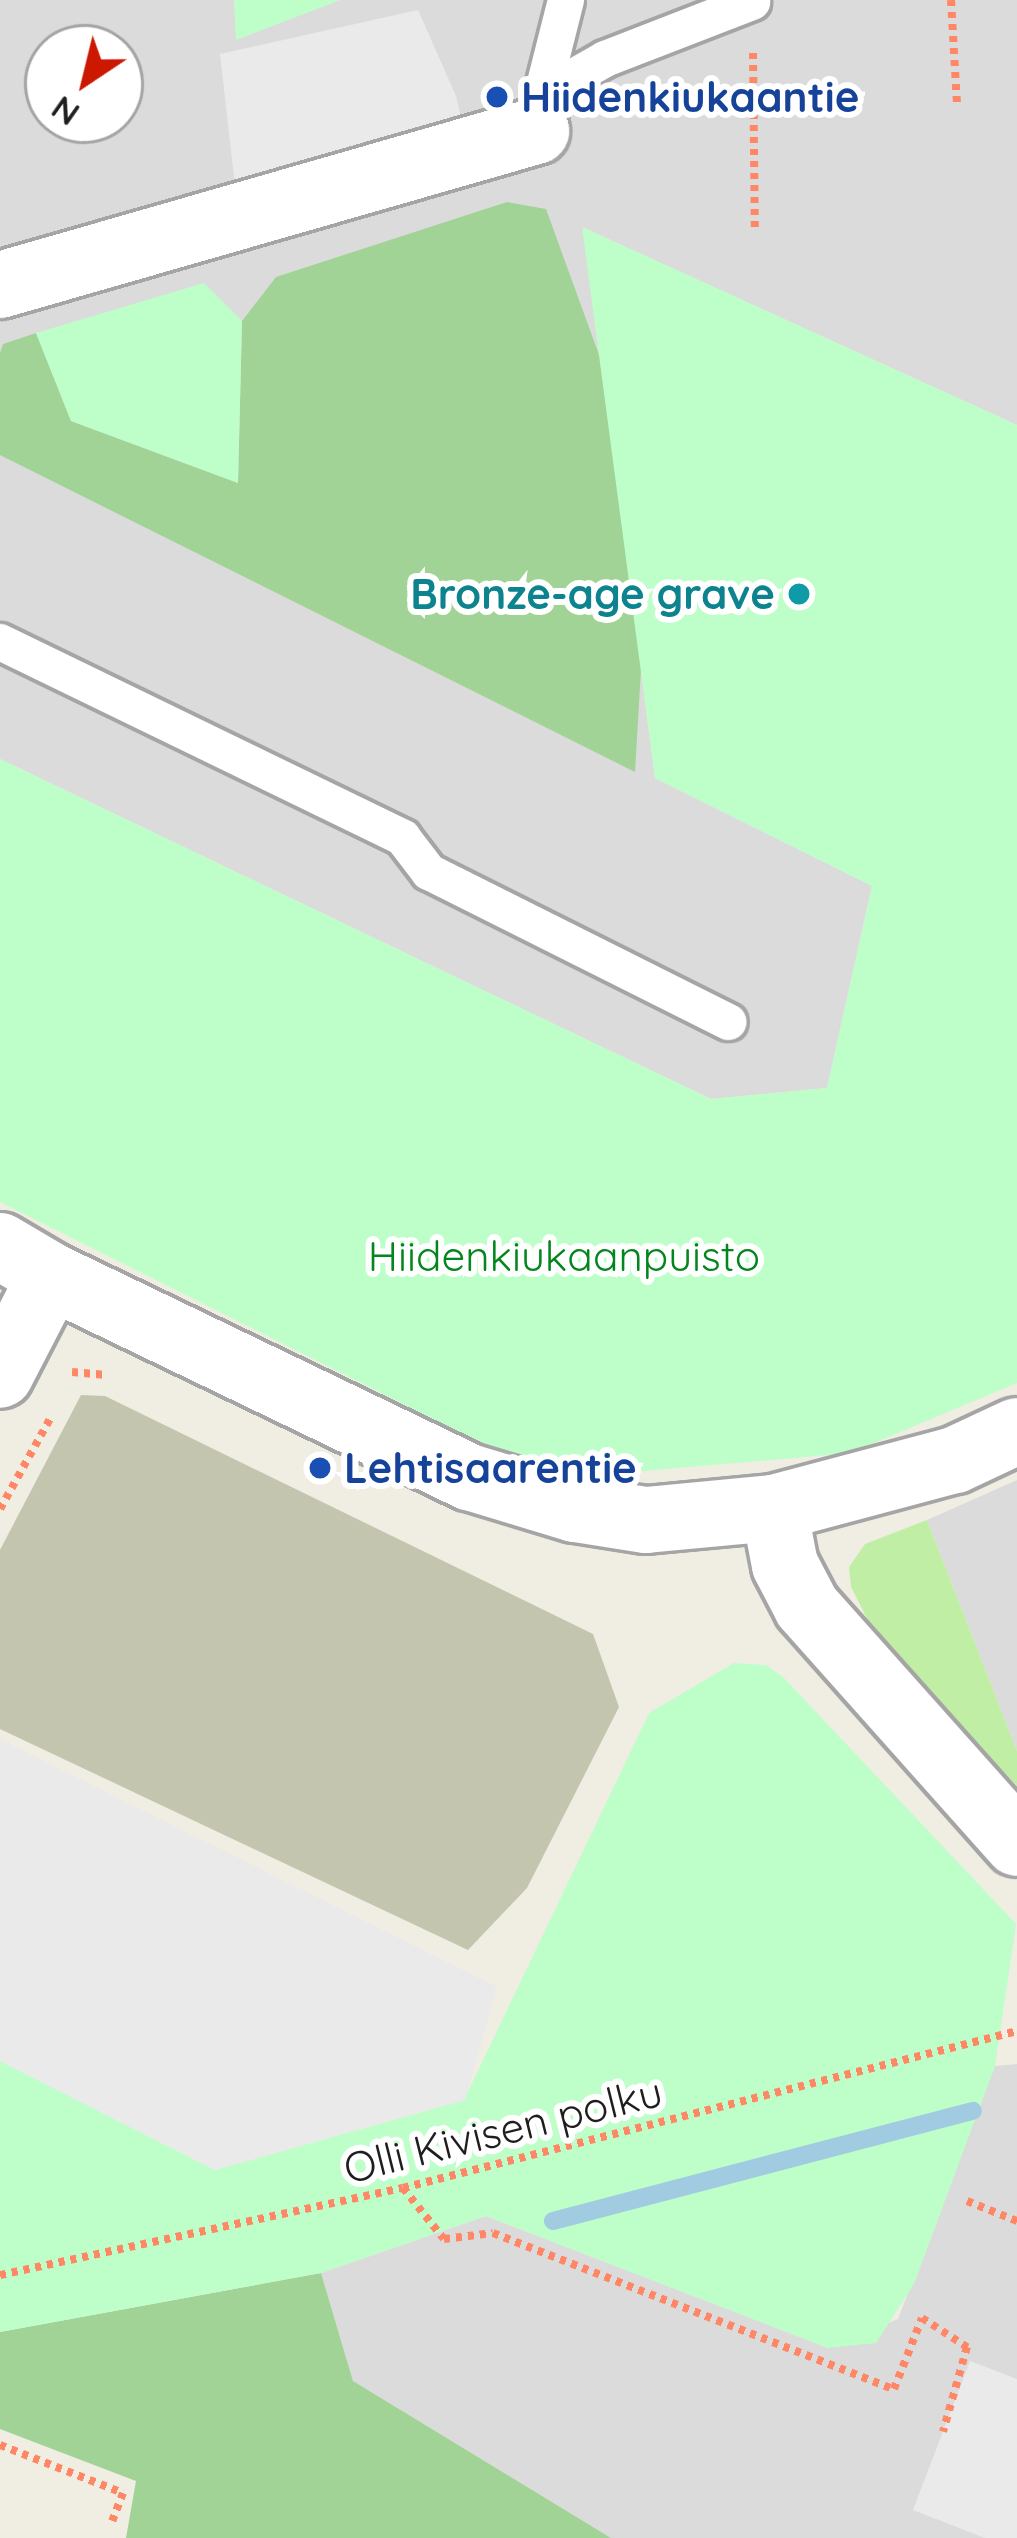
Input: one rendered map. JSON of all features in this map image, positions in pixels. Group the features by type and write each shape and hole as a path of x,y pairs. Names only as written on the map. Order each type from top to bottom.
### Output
{"street":[{"path":"0,285 539,113"},
{"path":"0,1375 25,1261 469,1477 646,1520 774,1508 955,1460 1017,1431"},
{"path":"774,1508 785,1565 807,1607 1017,1843"}],"lane":[{"path":"539,113 566,0"},
{"path":"539,113 605,58 752,2"},
{"path":"0,642 403,838 429,872 728,1022"}],"path":[{"path":"951,0 957,104"},
{"path":"752,2 755,233"},
{"path":"0,1509 76,1375"},
{"name":"Olli Kivisen polku","path":"0,2275 403,2188 1017,2031"},
{"path":"403,2188 444,2240 493,2233 894,2389 922,2318 967,2347 943,2432"},
{"path":"967,2201 1017,2221"},
{"path":"0,2445 123,2493 112,2521"}],"shaded area":[{"path":"0,0 234,0 237,39 340,0 1017,0 1017,425 584,228 655,778 872,886 827,1088 711,1099 0,759"},
{"path":"418,10 456,96 469,150 238,212 220,54"},
{"path":"81,1395 105,1396 593,1634 619,1707 527,1888 468,1950 0,1729 0,1550"},
{"path":"1017,1480 1017,1751 927,1520"},
{"path":"0,1739 497,1987 465,2100 215,2170 0,2061"},
{"path":"1017,2064 1017,2538 611,2538 353,2381 321,2273 486,2216 828,2348 898,2319 995,2066"},
{"path":"970,2361 1017,2379 1017,2538 985,2538 913,2510"}],"green space":[{"path":"234,0 340,0 236,40"},
{"path":"507,202 546,209 651,498 635,772 0,455 0,353 3,344 36,333 71,421 238,483 242,321 276,277"},
{"name":"Hiidenkiukaanpuisto","path":"582,227 1017,425 1017,1383 850,1453 620,1473 509,1457 0,1202 0,759 711,1099 827,1088 872,886 655,778"},
{"path":"204,283 242,321 238,483 71,421 36,333"},
{"path":"927,1520 1017,1751 1017,1786 876,1636 851,1587 849,1567 865,1544"},
{"path":"734,1663 766,1665 784,1678 1016,1924 995,2066 914,2284 876,2343 828,2348 486,2216 321,2273 0,2332 0,2061 215,2170 464,2100 649,1713"},
{"path":"321,2273 353,2381 611,2538 126,2538 136,2481 0,2429 0,2332"}],"waterway":[{"path":"553,2221 973,2111"}],"place":[{"name":"Hiidenkiukaantie","path":"497,97"},
{"name":"Bronze-age grave","path":"799,594"},
{"name":"Lehtisaarentie","path":"320,1468"}]}
